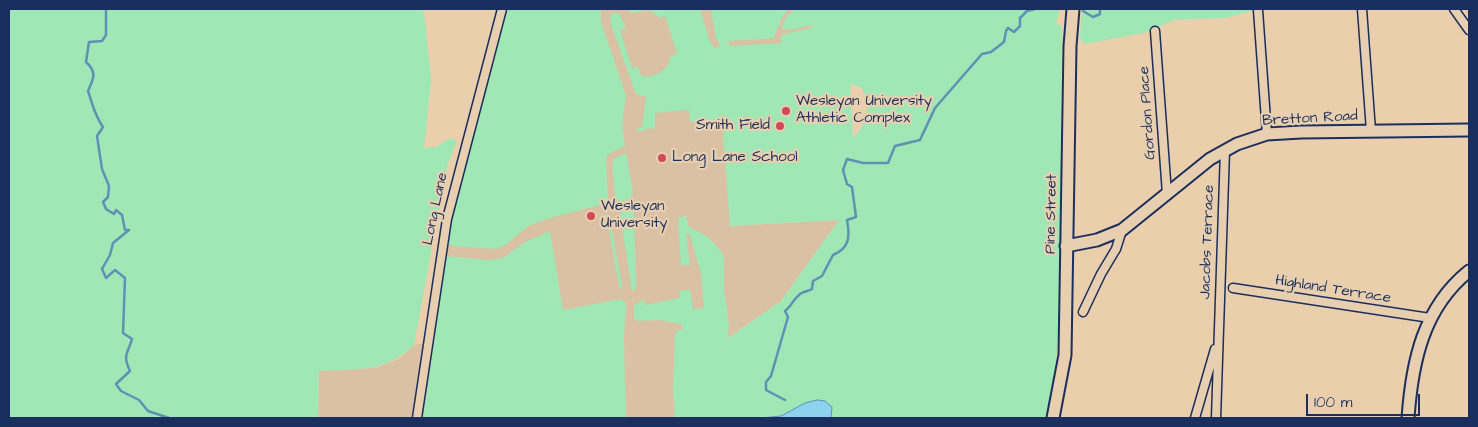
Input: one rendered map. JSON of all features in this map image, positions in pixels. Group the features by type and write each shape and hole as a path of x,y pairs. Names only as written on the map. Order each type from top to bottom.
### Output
{"street":[{"name":"Long Lane","path":"417,418 446,219 502,9"},
{"name":"Pine Street","path":"1053,418 1065,355 1070,46 1074,9"},
{"path":"1362,9 1371,131"},
{"path":"1454,9 1469,30"},
{"path":"1258,10 1267,134"},
{"name":"Gordon Place","path":"1155,31 1167,194"},
{"name":"Bretton Road","path":"1066,246 1097,240 1122,230 1225,150 1267,134 1469,130"},
{"name":"Jacobs Terrace","path":"1216,418 1225,150"},
{"path":"1083,312 1101,274 1116,249 1122,230"},
{"path":"1408,418 1416,361 1430,318 1446,292 1469,270"},
{"name":"Highland Terrace","path":"1233,288 1430,318"},
{"name":"Jacobs Terrace","path":"1196,418 1218,335"}],"shaded area":[{"name":"Wesleyan University","path":"507,9 814,9 818,40 730,226 839,220 781,301 727,338 676,418 318,418 319,371 375,368 399,359 414,345 434,342 453,212"}],"green space":[{"path":"9,9 410,9 424,11 431,80 424,148 436,147 450,138 457,141 447,166 414,345 392,361 381,365 370,368 319,371 318,418 9,418"},
{"path":"507,9 601,9 601,22 626,95 622,126 625,146 609,154 606,158 608,200 604,204 550,218 528,226 507,244 497,249 452,246 448,243 453,212"},
{"path":"629,9 700,9 710,42 716,49 716,47 721,46 716,39 711,9 789,9 782,17 774,38 729,41 729,46 781,43 781,35 811,28 813,25 790,30 781,28 787,16 795,9 1060,9 1056,23 1062,27 1059,327 1054,384 1046,418 831,418 832,407 805,403 781,416 761,418 675,418 673,391 675,335 677,330 683,330 681,324 659,320 637,321 634,318 634,305 644,300 646,305 680,298 680,290 690,290 693,309 704,308 701,274 690,235 686,233 690,265 681,265 678,218 686,216 689,227 708,237 722,252 724,259 724,291 729,324 728,338 781,301 839,220 730,226 722,119 690,122 689,110 655,113 655,129 647,128 644,131 636,131 642,127 646,97 636,94 610,21 612,13 619,13 626,28 620,30 632,68 638,67 640,74 645,77 662,71 668,65 670,56 677,54 665,16 660,18 650,10 631,13","holes":["850,84 862,88 867,109 865,121 853,138"]},
{"path":"1082,9 1259,9 1226,18 1174,20 1148,32 1085,44 1080,39"},
{"path":"626,153 633,193 628,200 618,202 615,195 612,163 616,157"},
{"path":"638,208 639,211 634,212 636,289 632,291 620,215 622,211"},
{"path":"609,214 622,285 620,291 608,225 603,225 602,216"},
{"path":"550,231 563,310 621,299 626,304 624,339 626,418 423,418 446,256 488,260 503,258 525,242"}],"water":[{"path":"818,400 825,401 832,407 831,418 761,418 781,416 805,403"}],"waterway":[{"path":"106,9 106,35 102,41 89,42 86,62 93,72 92,82 88,91 103,127 97,136 102,169 109,186 108,197 103,202 106,209 114,214 116,210 122,215 125,230 129,230 113,243 110,255 102,269 106,278 115,270 125,278 123,333 132,339 126,354 126,361 130,371 116,384 121,391 139,400 148,411 169,418"},
{"path":"785,400 766,390 766,382 771,376 788,317 785,311 800,294 812,289 813,281 822,276 833,255 843,249 848,241 847,220 856,217 852,187 847,184 843,170 847,159 863,163 888,163 895,146 920,140 935,108 982,54 991,52 1004,42 1008,28 1014,32 1020,26 1020,18 1027,11 1035,9"},
{"path":"1083,11 1093,17 1100,14 1100,9"}],"place":[{"name":"Wesleyan University Athletic Complex","path":"786,111"},
{"name":"Smith Field","path":"780,126"},
{"name":"Long Lane School","path":"662,158"},
{"name":"Wesleyan University","path":"591,216"}]}
